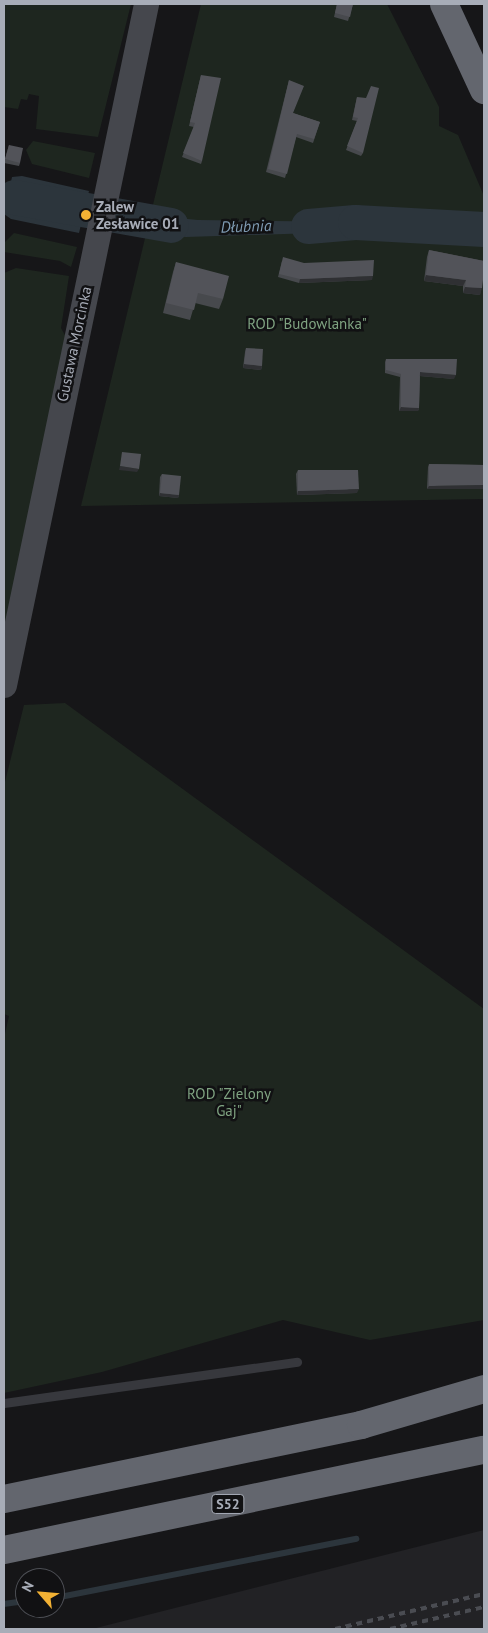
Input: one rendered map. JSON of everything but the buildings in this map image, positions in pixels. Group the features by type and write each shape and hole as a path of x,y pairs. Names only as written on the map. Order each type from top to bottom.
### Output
{"highway":[{"path":"444,4 478,78"},
{"path":"4,1499 361,1425 484,1389"},
{"name":"S52","path":"4,1550 453,1458 484,1450"}],"street":[{"name":"Gustawa Morcinka","path":"4,685 146,4"}],"lane":[{"path":"4,1403 297,1362"}],"shaded area":[{"path":"484,1530 484,1629 92,1629"}],"green space":[{"path":"4,4 131,4 98,137 36,129 39,96 29,94 27,100 21,99 18,109 4,107"},
{"name":"ROD \"Budowlanka\"","path":"201,4 387,4 439,107 439,126 458,135 484,196 484,499 81,506"},
{"path":"33,141 95,153 89,178 32,164 26,150"},
{"path":"14,233 77,247 71,267 60,261 4,252 4,243"},
{"path":"16,268 69,276 61,328 66,337 4,638 4,273"},
{"name":"ROD \"Zielony Gaj\"","path":"65,703 484,1009 484,1320 370,1340 283,1320 102,1372 4,1393 4,1038 9,1016 4,1014 4,786 24,705"}],"water":[{"path":"22,176 89,191 79,233 11,219 4,214 6,203 13,204 18,193 81,207 10,186 12,177"},
{"path":"126,207 146,215 198,220 355,222 315,233 186,237 121,232"}],"waterway":[{"name":"Dłubnia","path":"14,197 171,225"},
{"name":"Dłubnia","path":"308,226 355,222 484,229"},
{"path":"65,1596 356,1539"},
{"path":"4,1604 15,1602"}],"railway":[{"path":"335,1629 484,1594"},
{"path":"390,1629 484,1607"}],"place":[{"name":"Zalew Zesławice 01","path":"86,215"}]}
